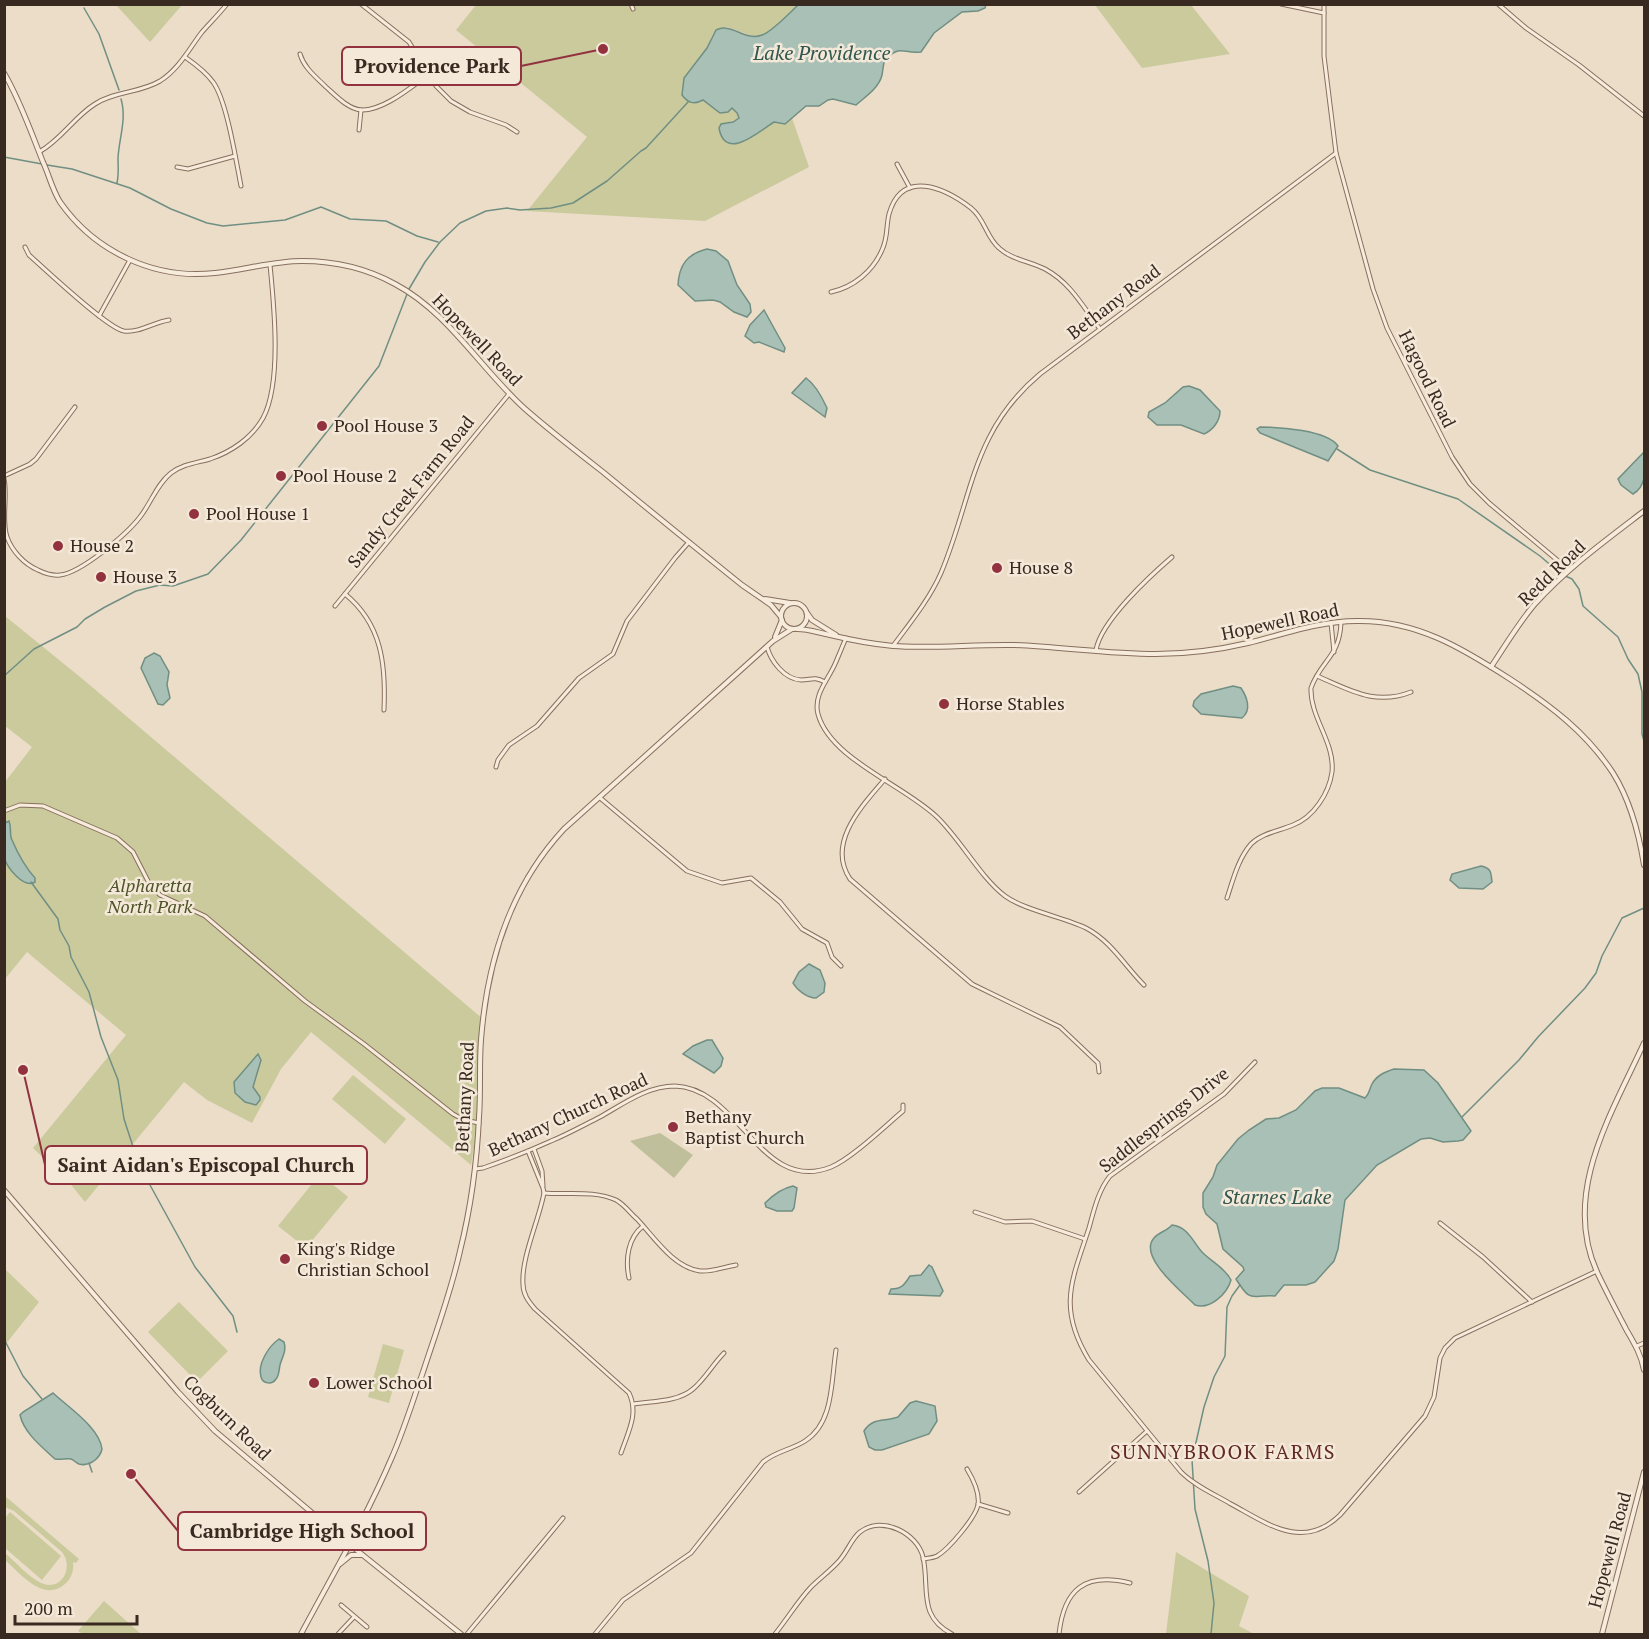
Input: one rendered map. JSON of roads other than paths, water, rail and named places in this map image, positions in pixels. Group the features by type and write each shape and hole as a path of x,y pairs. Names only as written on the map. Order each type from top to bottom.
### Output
{"street":[{"path":"39,152 97,103 116,94 150,86 160,81 185,57 227,4"},
{"path":"361,4 409,42 428,75 451,101 470,112 506,125 517,132"},
{"path":"631,4 633,9"},
{"path":"1281,4 1324,14"},
{"path":"1324,4 1324,56 1336,153"},
{"path":"1498,4 1530,31 1579,65 1644,116"},
{"path":"300,54 302,62 338,98 361,110 378,106 395,98 428,75"},
{"path":"185,57 214,83 222,104 242,186"},
{"name":"Hopewell Road","path":"4,73 54,192 70,214 97,240 130,260 156,269 188,274 215,273 300,261 335,264 366,271 395,284 416,297 435,313 509,394 538,420 742,585 762,598 778,612 781,619"},
{"path":"359,130 361,110"},
{"name":"Bethany Road","path":"893,646 922,608 936,583 984,445 998,419 1026,386 1336,153"},
{"name":"Hagood Road","path":"1336,153 1380,310 1452,457 1482,498 1569,570"},
{"path":"177,167 188,170 235,156"},
{"path":"897,164 910,188"},
{"path":"831,291 852,285 875,262 884,244 891,208 898,198 910,188 924,185 936,188 972,209 984,222 997,247 1007,254 1042,267 1057,277 1071,289 1100,329"},
{"path":"25,247 29,255 113,326 125,331 169,320"},
{"path":"99,316 130,260"},
{"path":"75,407 36,459 4,477 7,490 5,530 10,545 33,568 61,575 75,570 125,534 141,516 162,483 173,471 221,455 241,443 258,426 273,385 273,299 270,265"},
{"name":"Sandy Creek Farm Road","path":"335,606 509,394"},
{"name":"Redd Road","path":"1491,667 1533,606 1569,570 1644,511"},
{"path":"496,767 509,745 537,726 579,678 613,654 627,621 689,542"},
{"path":"1096,650 1099,640 1134,593 1172,557"},
{"path":"345,594 363,611 375,633 384,667 384,710"},
{"name":"Hopewell Road","path":"762,598 793,603"},
{"path":"793,603 801,605 807,612 804,624 795,629 786,626 781,619 786,606 793,603"},
{"name":"Hopewell Road","path":"807,612 812,620 840,637"},
{"name":"Bethany Road","path":"773,640 781,619"},
{"path":"1227,898 1240,861 1251,845 1263,836 1305,818 1317,806 1328,786 1332,771 1331,756 1315,714 1311,692 1312,684 1340,639 1341,622"},
{"name":"Hopewell Road","path":"795,629 808,629 893,646 1013,645 1157,654 1204,651 1239,645 1341,622 1381,622 1419,629 1445,639 1491,667 1541,699 1568,720 1600,754 1614,776 1627,801 1644,865"},
{"path":"1331,623 1334,652"},
{"name":"Bethany Road","path":"301,1635 394,1455 452,1283 469,1211 475,1169 482,1028 493,966 505,922 521,888 542,856 564,829 773,640 795,629"},
{"path":"846,638 825,681 817,705 819,717 828,733 844,750 935,815 1006,897 1086,928 1115,952 1144,985"},
{"path":"767,646 773,661 780,670 796,679 815,677 825,681"},
{"path":"1317,676 1370,697 1397,696 1411,692"},
{"path":"885,779 855,818 844,837 842,855 844,868 850,879 972,984 1065,1030 1098,1063 1100,1072"},
{"path":"599,797 694,874 722,883 751,878 780,902 802,929 827,943 832,957 841,966"},
{"path":"4,811 20,805 43,806 117,838 133,852 149,883 160,895 205,916 305,1001 453,1114 464,1120 479,1123"},
{"path":"1644,1043 1600,1139 1587,1184 1584,1206 1585,1229 1590,1252 1597,1271 1643,1354 1644,1370"},
{"name":"Saddlesprings Drive","path":"1255,1062 1224,1094 1110,1176 1101,1189 1073,1272 1070,1289 1070,1312 1075,1332 1089,1360 1180,1472 1194,1483 1278,1529 1298,1533 1317,1530 1330,1524 1425,1416 1434,1397 1440,1358 1449,1344 1469,1330 1597,1271"},
{"name":"Bethany Church Road","path":"475,1169 534,1149 587,1124 643,1093 662,1087 675,1086 696,1091 713,1100 782,1166 795,1170 813,1171 831,1167 841,1161 903,1112 903,1105"},
{"path":"534,1149 542,1171 544,1193 523,1278 525,1296 535,1309 629,1393 634,1404 633,1420 621,1452"},
{"path":"528,1151 543,1188"},
{"name":"Cogburn Road","path":"4,1190 193,1408 239,1452 460,1635"},
{"path":"544,1193 591,1194 615,1200 625,1206 672,1256 700,1271 736,1264"},
{"path":"975,1212 1005,1222 1032,1221 1085,1239"},
{"path":"1440,1222 1532,1302"},
{"path":"629,1278 627,1263 629,1251 635,1234 644,1226"},
{"path":"1637,1346 1644,1343"},
{"path":"595,1635 623,1600 642,1585 677,1564 695,1548 764,1462 778,1452 804,1442 818,1430 828,1408 836,1350"},
{"path":"634,1404 668,1399 693,1389 724,1353"},
{"path":"1079,1492 1147,1431"},
{"path":"923,1559 936,1556 945,1549 969,1522 978,1504 976,1489 967,1469"},
{"name":"Hopewell Road","path":"1602,1635 1644,1472"},
{"path":"978,1504 1008,1513"},
{"path":"332,1530 347,1532 363,1518"},
{"path":"467,1635 563,1518"},
{"path":"775,1635 809,1589 839,1561 861,1532 878,1526 901,1530 916,1542 923,1559 927,1604 935,1620 952,1635"},
{"path":"337,1566 349,1556 362,1555"},
{"path":"1059,1635 1062,1614 1070,1598 1079,1588 1103,1579 1130,1584"},
{"path":"341,1605 367,1627"},
{"path":"338,1635 354,1617"}],"water":[{"name":"Lake Providence","path":"799,4 986,5 978,11 962,12 934,33 921,52 899,51 891,54 885,59 878,84 856,105 833,99 819,106 806,106 785,124 774,122 744,141 736,144 728,143 719,128 721,124 733,122 739,118 737,113 732,108 728,112 720,113 703,100 694,103 687,100 682,95 684,78 707,48 716,30 728,28 750,36 762,35"},
{"path":"707,249 716,251 728,261 737,285 750,304 751,312 747,317 734,312 720,302 695,301 678,285 685,261 694,254"},
{"path":"764,310 785,348 784,352 759,342 754,343 745,336 750,325"},
{"path":"806,378 816,388 827,408 825,417 792,393"},
{"path":"1189,386 1200,390 1220,411 1217,422 1210,430 1204,434 1181,425 1157,425 1148,417 1149,412 1165,403 1183,387"},
{"path":"1260,427 1313,433 1324,436 1338,446 1328,461 1260,433 1257,429"},
{"path":"1644,452 1643,481 1633,494 1621,485 1618,479"},
{"path":"154,653 160,656 169,672 167,685 170,698 163,705 158,704 141,668 145,658"},
{"path":"1233,686 1241,688 1247,699 1247,711 1242,718 1201,714 1193,706 1194,701 1201,694"},
{"path":"9,821 12,840 22,860 35,878 35,882 26,883 21,880 6,862 3,853 4,836 5,823"},
{"path":"1481,866 1490,871 1492,882 1483,889 1459,888 1450,880 1452,874"},
{"path":"809,964 820,970 825,983 824,992 816,998 809,997 793,983 799,972"},
{"path":"712,1040 723,1058 721,1066 714,1073 683,1054 693,1046"},
{"path":"258,1054 261,1060 253,1087 260,1100 256,1105 245,1102 235,1093 234,1082"},
{"name":"Starnes Lake","path":"1394,1069 1424,1070 1438,1083 1471,1131 1463,1140 1458,1141 1443,1142 1430,1138 1421,1139 1377,1165 1345,1200 1338,1249 1334,1261 1315,1282 1306,1285 1284,1285 1275,1296 1249,1295 1236,1279 1244,1270 1243,1267 1223,1249 1217,1224 1206,1214 1203,1207 1203,1193 1217,1165 1238,1139 1249,1130 1266,1119 1279,1118 1296,1110 1315,1091 1322,1088 1339,1088 1365,1098 1376,1078"},
{"path":"793,1186 797,1188 792,1211 777,1211 766,1207 765,1203 771,1197"},
{"path":"1172,1225 1187,1232 1203,1253 1231,1280 1226,1291 1212,1303 1195,1305 1157,1265 1150,1246 1158,1234"},
{"path":"929,1265 943,1291 940,1296 889,1294 891,1289 903,1286 910,1276 921,1275"},
{"path":"279,1339 284,1342 285,1348 278,1375 272,1382 266,1382 262,1379 260,1372 262,1361 271,1346"},
{"path":"53,1393 75,1411 96,1433 102,1449 91,1463 83,1465 71,1459 55,1459 25,1428 20,1415"},
{"path":"916,1401 935,1406 937,1421 929,1434 882,1450 869,1447 864,1431 867,1427 875,1422 898,1417 910,1403"}],"waterway":[{"path":"84,8 99,34 119,90"},
{"path":"117,183 123,121 121,99"},
{"path":"4,676 34,649 77,627 85,619 136,591 160,585 173,586 208,574 241,540 379,366 409,289 440,242 460,223 486,211 507,208 520,210 551,208 573,203 607,181 646,148 688,102"},
{"path":"4,157 42,164"},
{"path":"47,165 72,169 130,188 171,209 207,223 223,226 285,220 321,207 350,219 386,221 417,236 438,242"},
{"path":"1337,449 1370,470 1458,499 1540,556 1561,574 1572,579 1579,589 1583,606 1618,637 1638,674 1642,692 1644,741"},
{"path":"31,882 58,919 71,957 89,992 101,1037 118,1080 124,1119 139,1165 195,1267 233,1316 237,1332"},
{"path":"1462,1117 1519,1060 1585,988 1596,973 1602,956 1622,918 1644,908"},
{"path":"1211,1634 1214,1603 1208,1561 1195,1509 1192,1460 1204,1407 1214,1377 1225,1356 1227,1307 1240,1285"},
{"path":"4,1339 23,1376 42,1399"},
{"path":"89,1463 92,1472"}],"place":[{"name":"Providence Park","path":"603,49"},
{"name":"Pool House 3","path":"322,426"},
{"name":"Pool House 2","path":"281,476"},
{"name":"Pool House 1","path":"194,514"},
{"name":"House 2","path":"58,546"},
{"name":"House 8","path":"997,568"},
{"name":"House 3","path":"101,577"},
{"name":"Horse Stables","path":"944,704"},
{"name":"Saint Aidan's Episcopal Church","path":"23,1070"},
{"name":"Bethany Baptist Church","path":"673,1127"},
{"name":"King's Ridge Christian School","path":"285,1259"},
{"name":"Lower School","path":"314,1383"},
{"name":"Cambridge High School","path":"131,1474"}],"district":[{"name":"SUNNYBROOK FARMS","path":"1223,1452"}],"park label":[{"name":"Alpharetta North Park","path":"150,896"}]}
